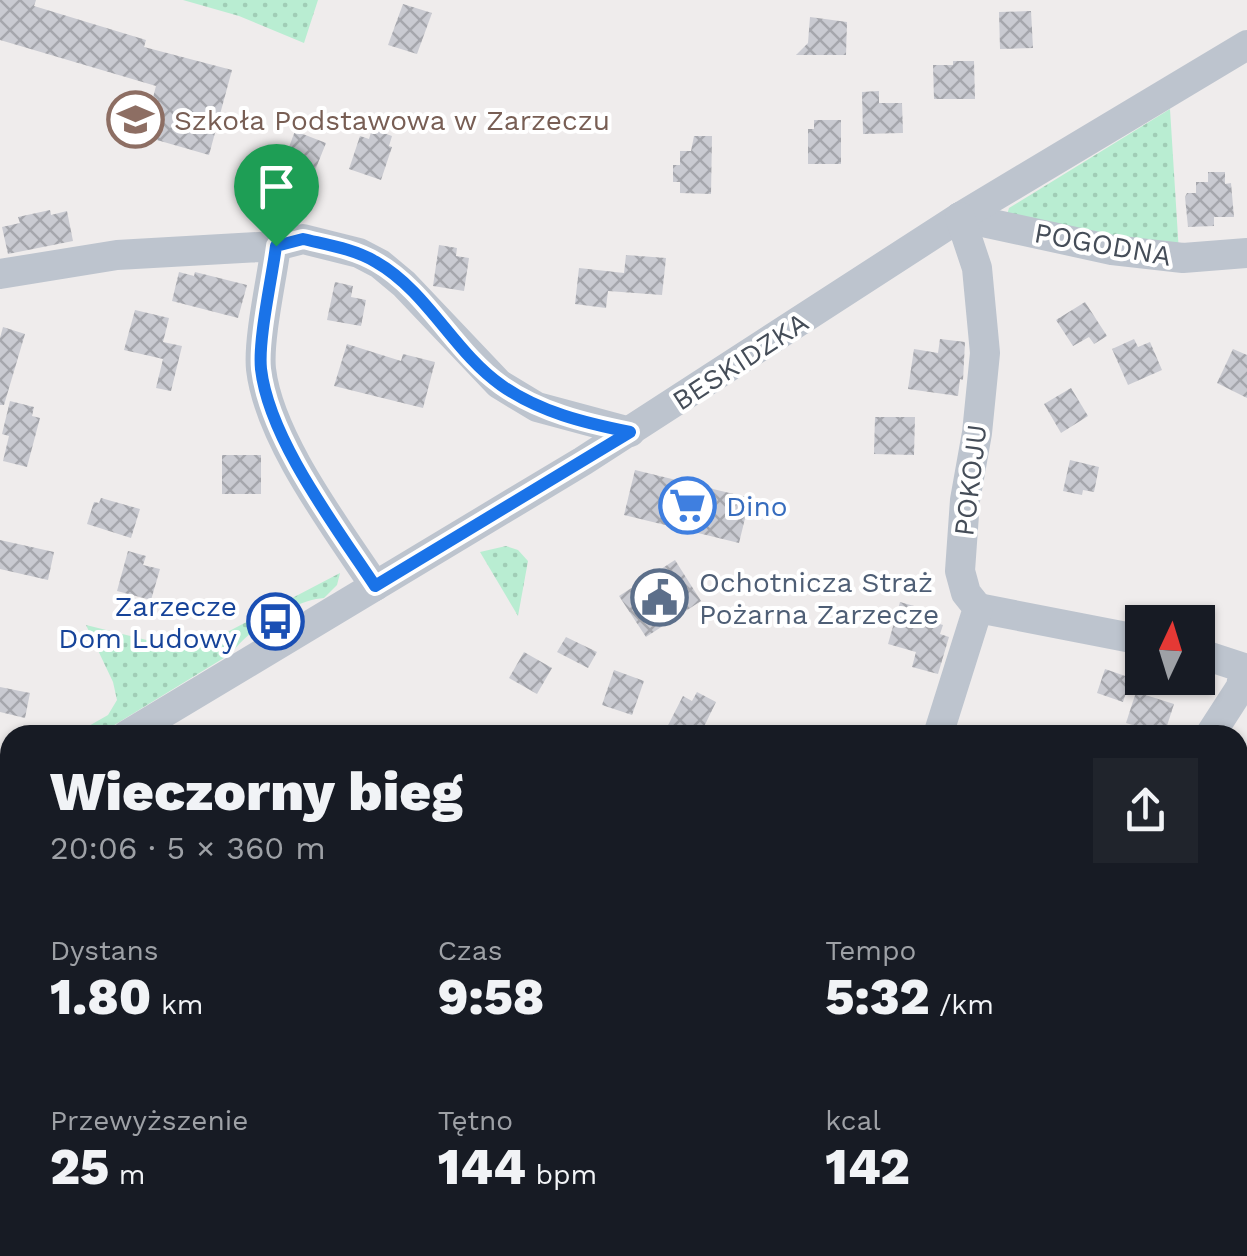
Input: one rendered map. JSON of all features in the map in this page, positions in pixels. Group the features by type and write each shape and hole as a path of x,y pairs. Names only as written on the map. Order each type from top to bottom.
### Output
{"street":[{"name":"BESKIDZKA","path":"144,725 630,432 960,217 1247,45"},
{"name":"POGODNA","path":"960,217 1112,250 1183,258 1247,253"},
{"name":"POKOJU","path":"960,217 977,268 985,353 977,433 964,500 960,571 966,593 978,608"},
{"path":"0,274 118,255 276,246 303,239 359,253 404,284 499,384 537,406 630,432"},
{"path":"276,246 260,367 274,422 375,586"},
{"path":"941,725 978,608 1125,637"},
{"path":"1215,659 1246,669 1242,687 1217,725"}],"green space":[{"path":"183,0 318,0 304,43 239,16"},
{"path":"1170,109 1179,253 1007,215 1009,208"},
{"path":"506,546 518,550 528,561 518,616 480,552"},
{"path":"340,573 337,585 324,598 273,617 232,653 114,725 90,725 108,715 117,700 113,682 86,625 191,651"}],"building":[{"path":"0,0 36,0 34,6 146,40 144,47 232,70 209,155 143,136 156,86 0,40"},
{"path":"403,4 432,13 417,54 388,45"},
{"path":"1031,11 1033,48 1000,49 999,12"},
{"path":"810,17 847,22 846,55 796,55 808,43"},
{"path":"953,61 974,61 975,99 934,99 933,65 953,65"},
{"path":"879,91 879,103 902,103 903,133 863,134 862,92"},
{"path":"814,120 841,120 841,164 808,164 808,129 814,129"},
{"path":"372,129 392,136 381,180 349,169 360,136 369,139"},
{"path":"295,131 326,143 312,178 282,166"},
{"path":"694,136 712,136 711,194 680,193 680,182 673,182 673,165 680,165 680,151 691,151"},
{"path":"1208,172 1225,172 1225,184 1231,183 1234,217 1214,217 1214,226 1188,227 1185,197 1187,193 1196,193 1196,182 1208,182"},
{"path":"50,210 51,215 67,211 73,241 8,254 2,227 20,223 18,217"},
{"path":"439,245 457,248 456,256 469,258 464,291 433,286"},
{"path":"626,255 666,258 662,295 608,291 606,308 575,304 579,268 624,273"},
{"path":"179,272 194,276 195,272 247,285 238,318 172,301"},
{"path":"335,282 353,286 351,297 366,300 361,326 327,320"},
{"path":"1085,302 1107,336 1094,344 1089,337 1073,346 1056,320"},
{"path":"135,310 169,318 163,342 182,346 171,391 156,388 163,359 124,350"},
{"path":"3,327 25,334 4,405 0,405 0,338"},
{"path":"940,339 965,342 958,396 908,389 914,349 938,353"},
{"path":"1134,339 1138,347 1150,342 1162,370 1128,385 1112,349"},
{"path":"347,344 401,361 403,354 435,362 423,408 334,386"},
{"path":"1233,349 1247,355 1247,398 1217,383"},
{"path":"1071,388 1088,416 1061,433 1044,404"},
{"path":"10,401 34,407 32,416 40,418 27,467 3,461 9,436 2,434"},
{"path":"875,417 915,417 914,455 874,454"},
{"path":"222,455 261,455 261,494 222,494"},
{"path":"1070,460 1099,467 1094,492 1083,490 1082,495 1063,491"},
{"name":"Dino","path":"635,470 750,498 739,543 624,515"},
{"path":"101,498 140,509 131,538 87,524 94,502 99,503"},
{"path":"0,540 54,552 48,580 0,569"},
{"path":"128,551 146,556 143,565 160,569 151,600 117,591"},
{"name":"Ochotnicza Straż Pożarna Zarzecze","path":"675,560 701,601 646,637 619,596"},
{"path":"900,602 921,608 918,618 943,625 940,634 949,637 938,674 912,667 916,652 888,644"},
{"path":"566,637 597,652 588,668 557,652"},
{"path":"524,652 552,668 537,694 509,678"},
{"path":"1105,669 1125,676 1123,702 1097,693"},
{"path":"614,670 644,681 632,715 602,705"},
{"path":"0,687 30,693 25,718 0,712"},
{"path":"697,692 716,702 705,725 668,725 683,696 692,701"},
{"path":"1135,695 1174,704 1167,725 1126,723"}],"place":[{"name":"Szkoła Podstawowa w Zarzeczu","path":"135,120"},
{"name":"Dino","path":"687,506"},
{"name":"Ochotnicza Straż Pożarna Zarzecze","path":"660,598"},
{"name":"Zarzecze Dom Ludowy","path":"276,622"}],"route":[{"path":"303,239 359,253 380,264 499,384 537,406 630,432 375,586 274,422 260,367 276,246 303,239"}]}
